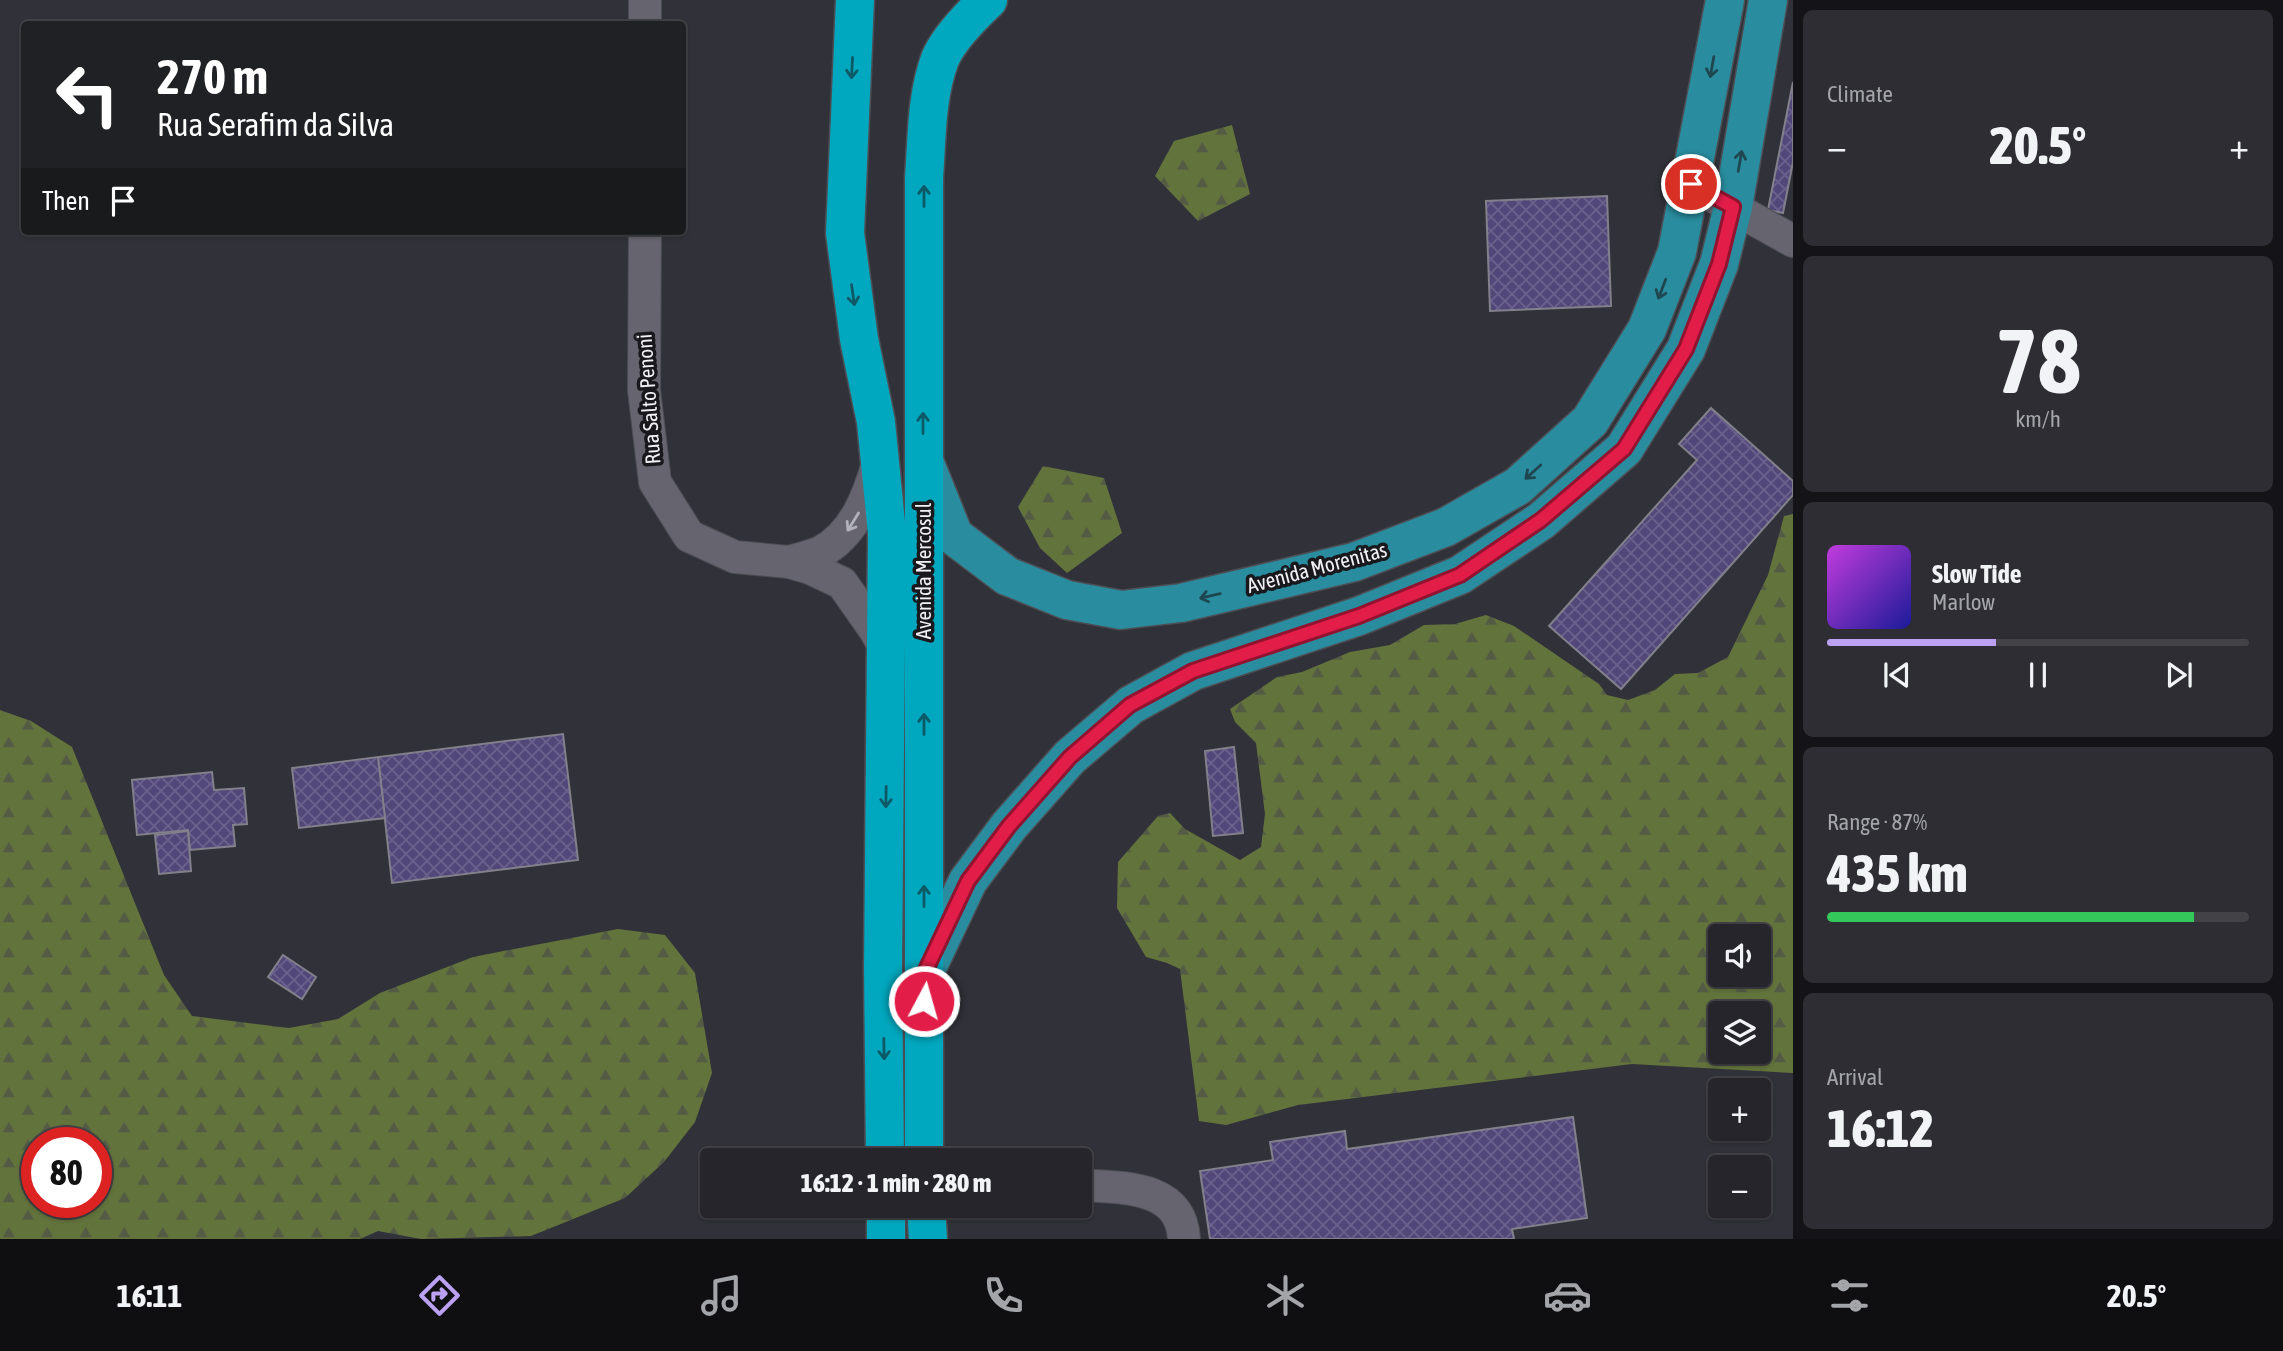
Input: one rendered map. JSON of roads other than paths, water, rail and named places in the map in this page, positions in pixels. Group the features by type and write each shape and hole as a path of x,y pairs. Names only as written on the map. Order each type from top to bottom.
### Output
{"highway":[{"name":"Avenida Mercosul","path":"855,0 845,233 859,339 876,422 887,533 883,968 885,1148"},
{"name":"Avenida Mercosul","path":"924,1148 924,178 929,104 941,58 968,19 988,0"},
{"path":"886,1218 886,1239"},
{"path":"927,1218 928,1239"}],"main road":[{"name":"Avenida Morenitas","path":"923,461 954,536 1007,576 1067,600 1121,610 1169,604 1354,562 1446,527 1518,485 1590,421 1647,329 1677,252 1724,0"},
{"path":"924,974 968,881 1009,826 1070,757 1130,705 1193,671 1359,616 1460,575 1541,520 1624,449 1686,349 1719,264 1733,207 1768,0"}],"street":[{"path":"645,0 645,21"},
{"path":"1691,184 1793,241"},
{"name":"Rua Salto Penoni","path":"645,235 644,390 655,482 689,536 735,557 789,562 810,568 842,583 875,629 887,651"},
{"name":"Rua Salto Penoni","path":"789,562 821,551 847,532 860,510 880,459"},
{"path":"1092,1186 1142,1190 1172,1205 1184,1228 1184,1239"}]}
